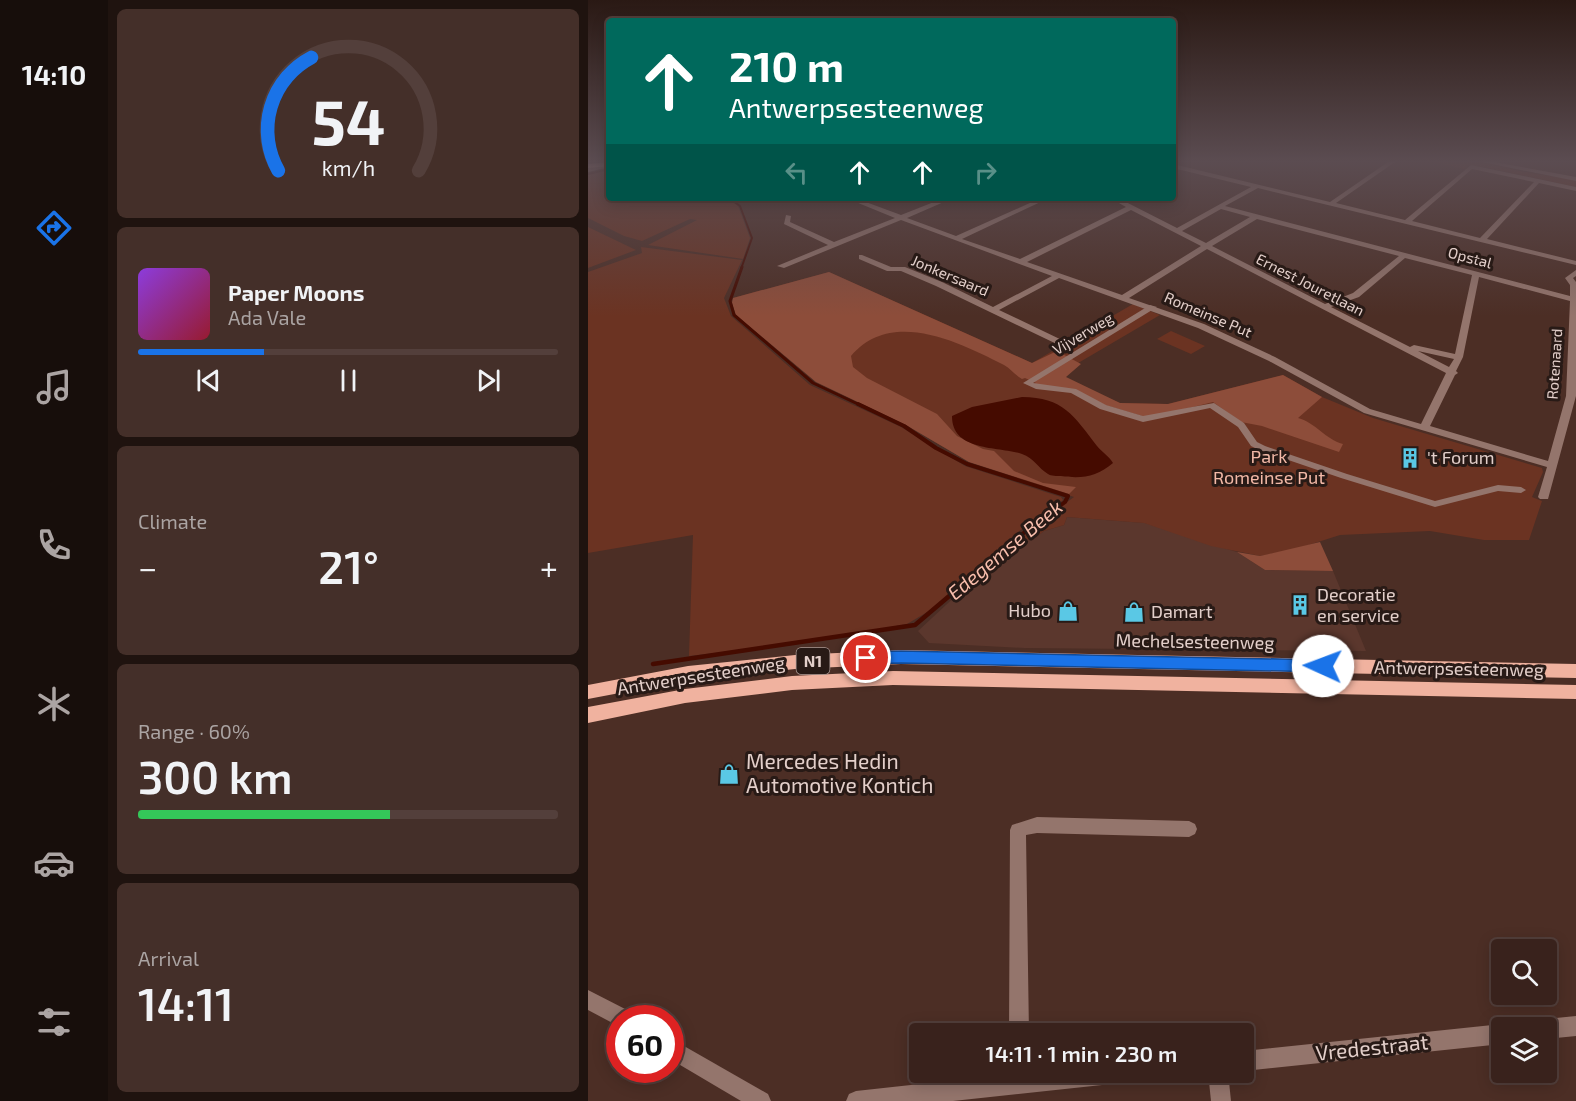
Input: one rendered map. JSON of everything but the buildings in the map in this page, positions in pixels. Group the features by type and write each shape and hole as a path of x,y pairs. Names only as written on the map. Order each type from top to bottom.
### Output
{"main road":[{"name":"Mechelsesteenweg","path":"901,657 1488,669 1507,680"},
{"name":"Antwerpsesteenweg","path":"588,692 688,673 795,662 901,657"},
{"name":"N1","path":"1507,680 1576,671"},
{"name":"Antwerpsesteenweg","path":"588,715 685,696 792,683 893,678 1507,680 1529,692 1576,692"}],"street":[{"name":"Romeinse Put","path":"887,213 1201,326 1272,359 1358,407 1552,465"},
{"path":"781,266 914,213"},
{"path":"956,239 1012,213"},
{"path":"1020,262 1118,213"},
{"name":"Ernest Jouretlaan","path":"1143,213 1453,373"},
{"path":"1177,231 1209,213"},
{"name":"Opstal","path":"1246,213 1476,274 1574,304"},
{"path":"1371,213 1574,260"},
{"path":"1407,222 1417,213"},
{"path":"1482,240 1507,213"},
{"path":"788,216 786,223 832,244"},
{"path":"1124,297 1256,216"},
{"path":"1323,307 1356,295 1404,255"},
{"name":"Jonkersaard","path":"862,257 890,269 902,269 939,284 1063,344"},
{"name":"Rotenaard","path":"1544,497 1571,396 1574,285 1569,278 1576,272"},
{"path":"1424,428 1459,357 1476,274"},
{"name":"Jonkersaard","path":"993,310 1058,276"},
{"name":"Vijverweg","path":"1153,307 1027,383 1036,387 1072,391 1103,406 1143,419 1210,405 1241,425 1254,444 1262,448 1435,504 1500,486 1521,490"},
{"name":"Ernest Jouretlaan","path":"1398,345 1459,357"},
{"path":"1019,1023 1018,830 1037,825 1189,829"},
{"path":"588,1000 606,1010"},
{"path":"1557,1028 1576,1026"},
{"name":"Vredestraat","path":"1254,1060 1491,1035"},
{"path":"684,1056 761,1101"},
{"path":"856,1101 978,1095 1007,1083"},
{"path":"1219,1083 1221,1101"}],"shaded area":[{"path":"829,272 1032,363 1057,351 1081,364 1066,377 1120,403 1168,404 1283,375 1322,397 1298,418 1343,444 1339,452 1262,426 1241,422 1213,402 1149,418 1105,405 1074,390 1034,384 1036,383 1022,379 1006,367 967,347 926,334 905,332 885,334 867,342 851,356 853,367 867,378 937,414 957,436 983,449 994,451 1014,471 1043,483 1076,487 1069,494 969,462 906,425 816,382 736,315 732,303 733,298"},
{"path":"1022,397 1048,400 1066,410 1113,463 1088,476 1051,475 1022,454 968,442 954,428 952,416 972,407"},
{"path":"1067,517 1145,523 1237,552 1265,570 1333,571 1366,651 1025,648 929,643 918,631 1018,538 1032,540 1044,531 1064,525"},
{"path":"1320,542 1333,571 1265,570 1237,552 1260,556"}],"green space":[{"path":"588,213 741,213 750,238 743,259 648,245 697,220 690,219 642,241 624,236 588,218"},
{"path":"588,227 636,250 588,268"},
{"path":"641,247 742,260 724,298 731,316 810,385 901,427 965,466 1061,497 1063,500 1018,532 929,611 907,624 801,643 689,656 693,535 588,553 588,272 642,253"},
{"name":"Park Romeinse Put","path":"829,272 1032,363 1133,304 1160,315 1056,376 1120,403 1168,404 1283,375 1322,397 1373,418 1542,468 1543,472 1532,497 1542,501 1529,540 1484,540 1430,531 1340,535 1296,549 1260,556 1211,546 1144,523 1067,517 1064,525 1044,531 1032,540 1018,538 1074,497 969,462 906,425 816,382 736,315 732,303 733,298"},
{"path":"1171,331 1205,346 1191,354 1157,339"}],"waterway":[{"name":"Edegemse Beek","path":"741,269 752,238 743,213"},
{"name":"Edegemse Beek","path":"742,267 730,301 734,315 813,383 862,406"},
{"name":"Edegemse Beek","path":"858,404 904,426 936,448 967,464 1068,496 1065,502 965,582"},
{"name":"Edegemse Beek","path":"653,664 915,625 967,581"}],"place":[{"name":"'t Forum","path":"1410,458"},
{"name":"Decoratie en service","path":"1300,605"},
{"name":"Hubo","path":"1068,611"},
{"name":"Damart","path":"1134,612"},
{"name":"Mercedes Hedin Automotive Kontich","path":"729,774"}],"route":[{"path":"866,658 1323,666"}]}
